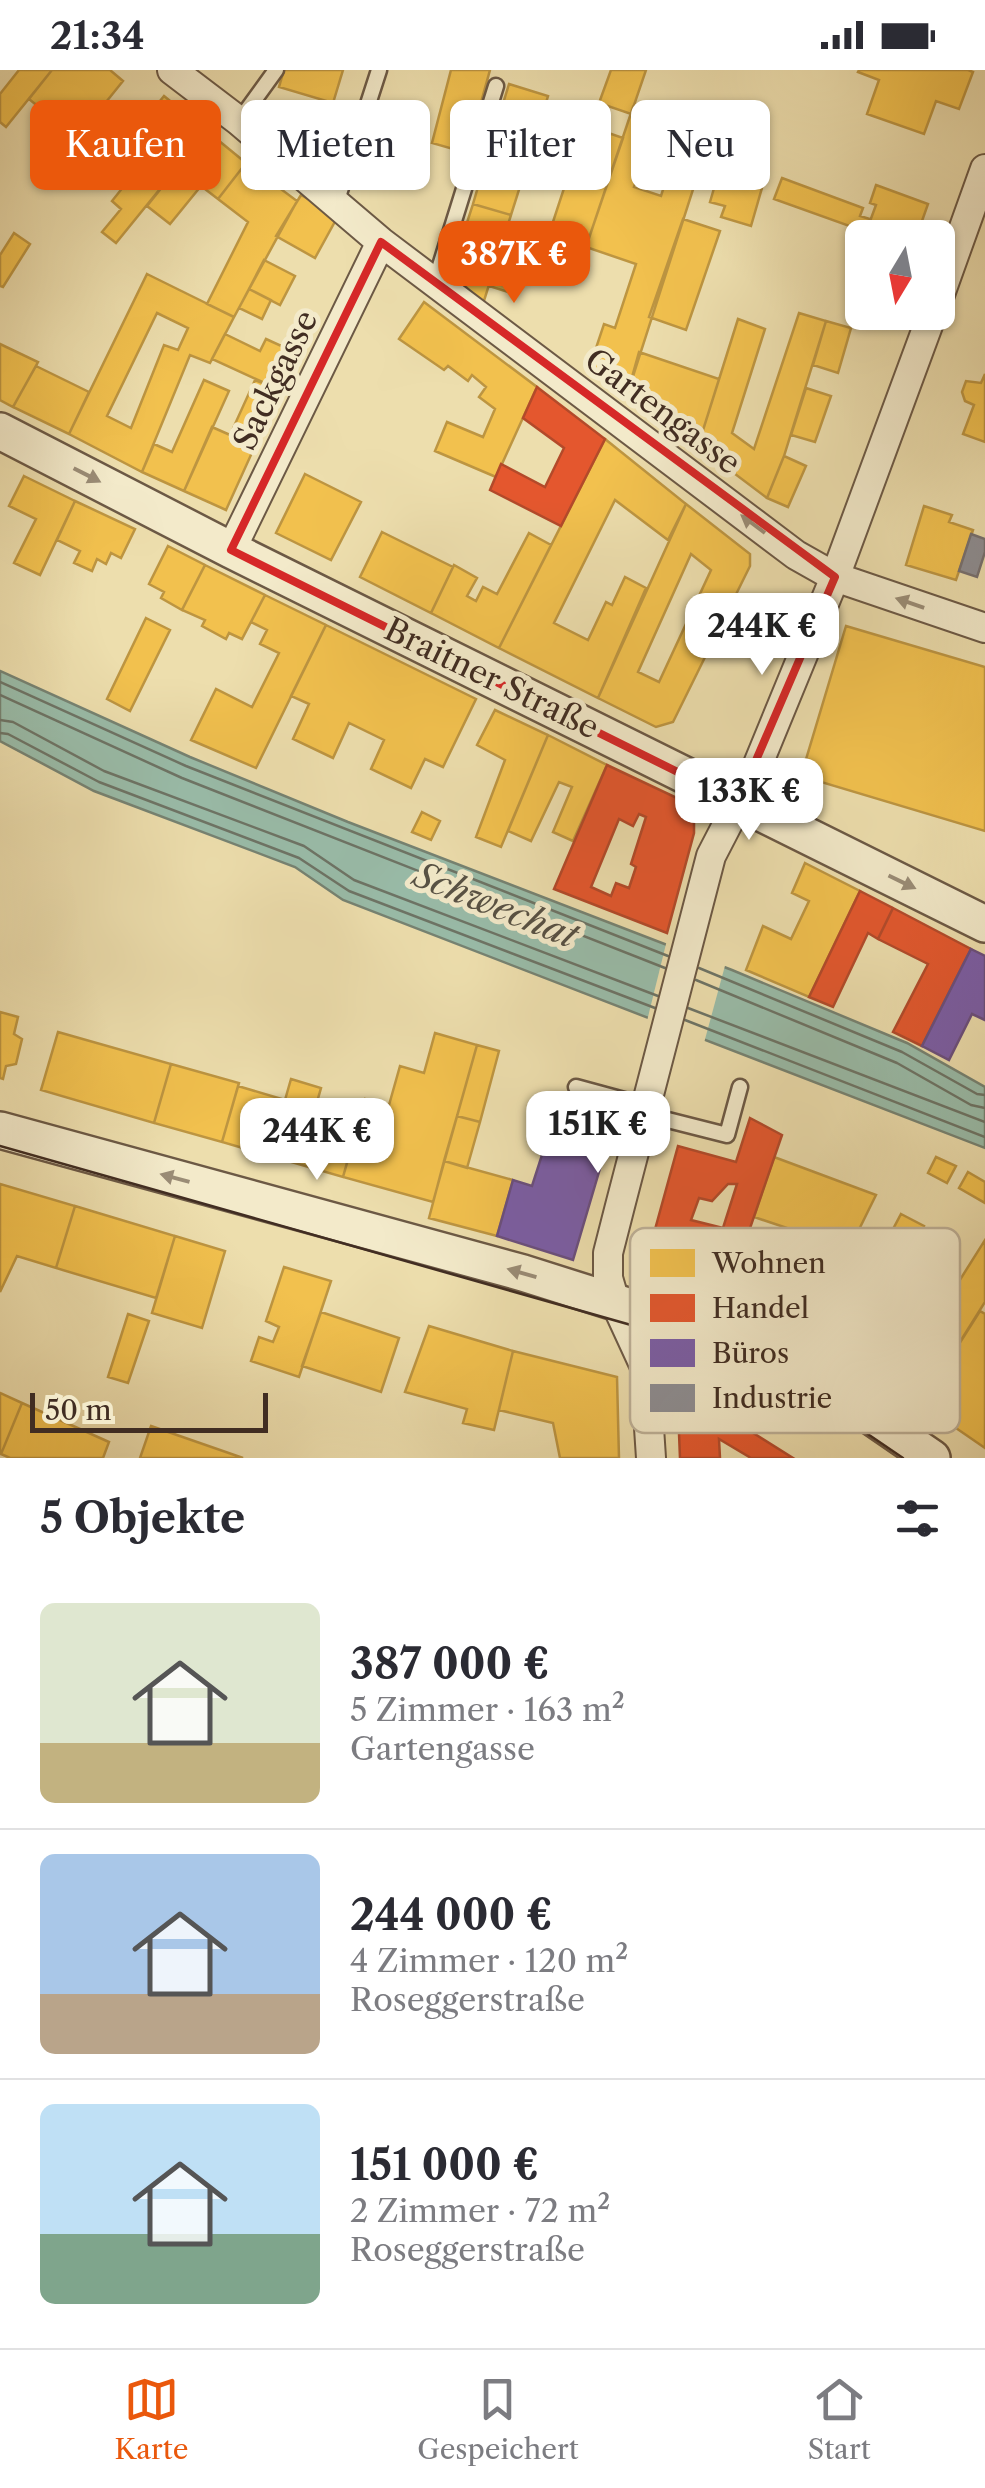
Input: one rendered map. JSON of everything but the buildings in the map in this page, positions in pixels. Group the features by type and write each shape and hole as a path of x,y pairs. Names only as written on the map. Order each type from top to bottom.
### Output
{"street":[{"name":"Gartengasse","path":"172,70 240,121 381,242 778,542 835,577 985,628"},
{"path":"955,253 985,170"},
{"name":"Sackgasse","path":"231,550 381,242"},
{"path":"630,1333 608,1278 608,1253 711,856 756,769 835,577 926,330"},
{"name":"Braitner Straße","path":"0,431 231,550 983,921"},
{"path":"0,1130 504,1268 630,1307"},
{"path":"649,1433 651,1458"},
{"path":"896,1433 932,1458"}],"lane":[{"path":"240,121 276,70"},
{"path":"336,203 379,70"},
{"path":"435,282 496,86"},
{"path":"576,1087 727,1135 740,1087"}],"highlighted area":[{"path":"381,242 835,577 738,802 231,550"}],"water":[{"name":"Schwechat","path":"0,671 190,757 348,822 732,970 907,1043 985,1087 985,1148 343,900 295,867 94,791 0,741"}],"pier":[{"path":"667,940 726,962 704,1043 647,1021"}],"tram line":[{"path":"0,1146 630,1325"},
{"path":"866,1433 903,1458"}]}
